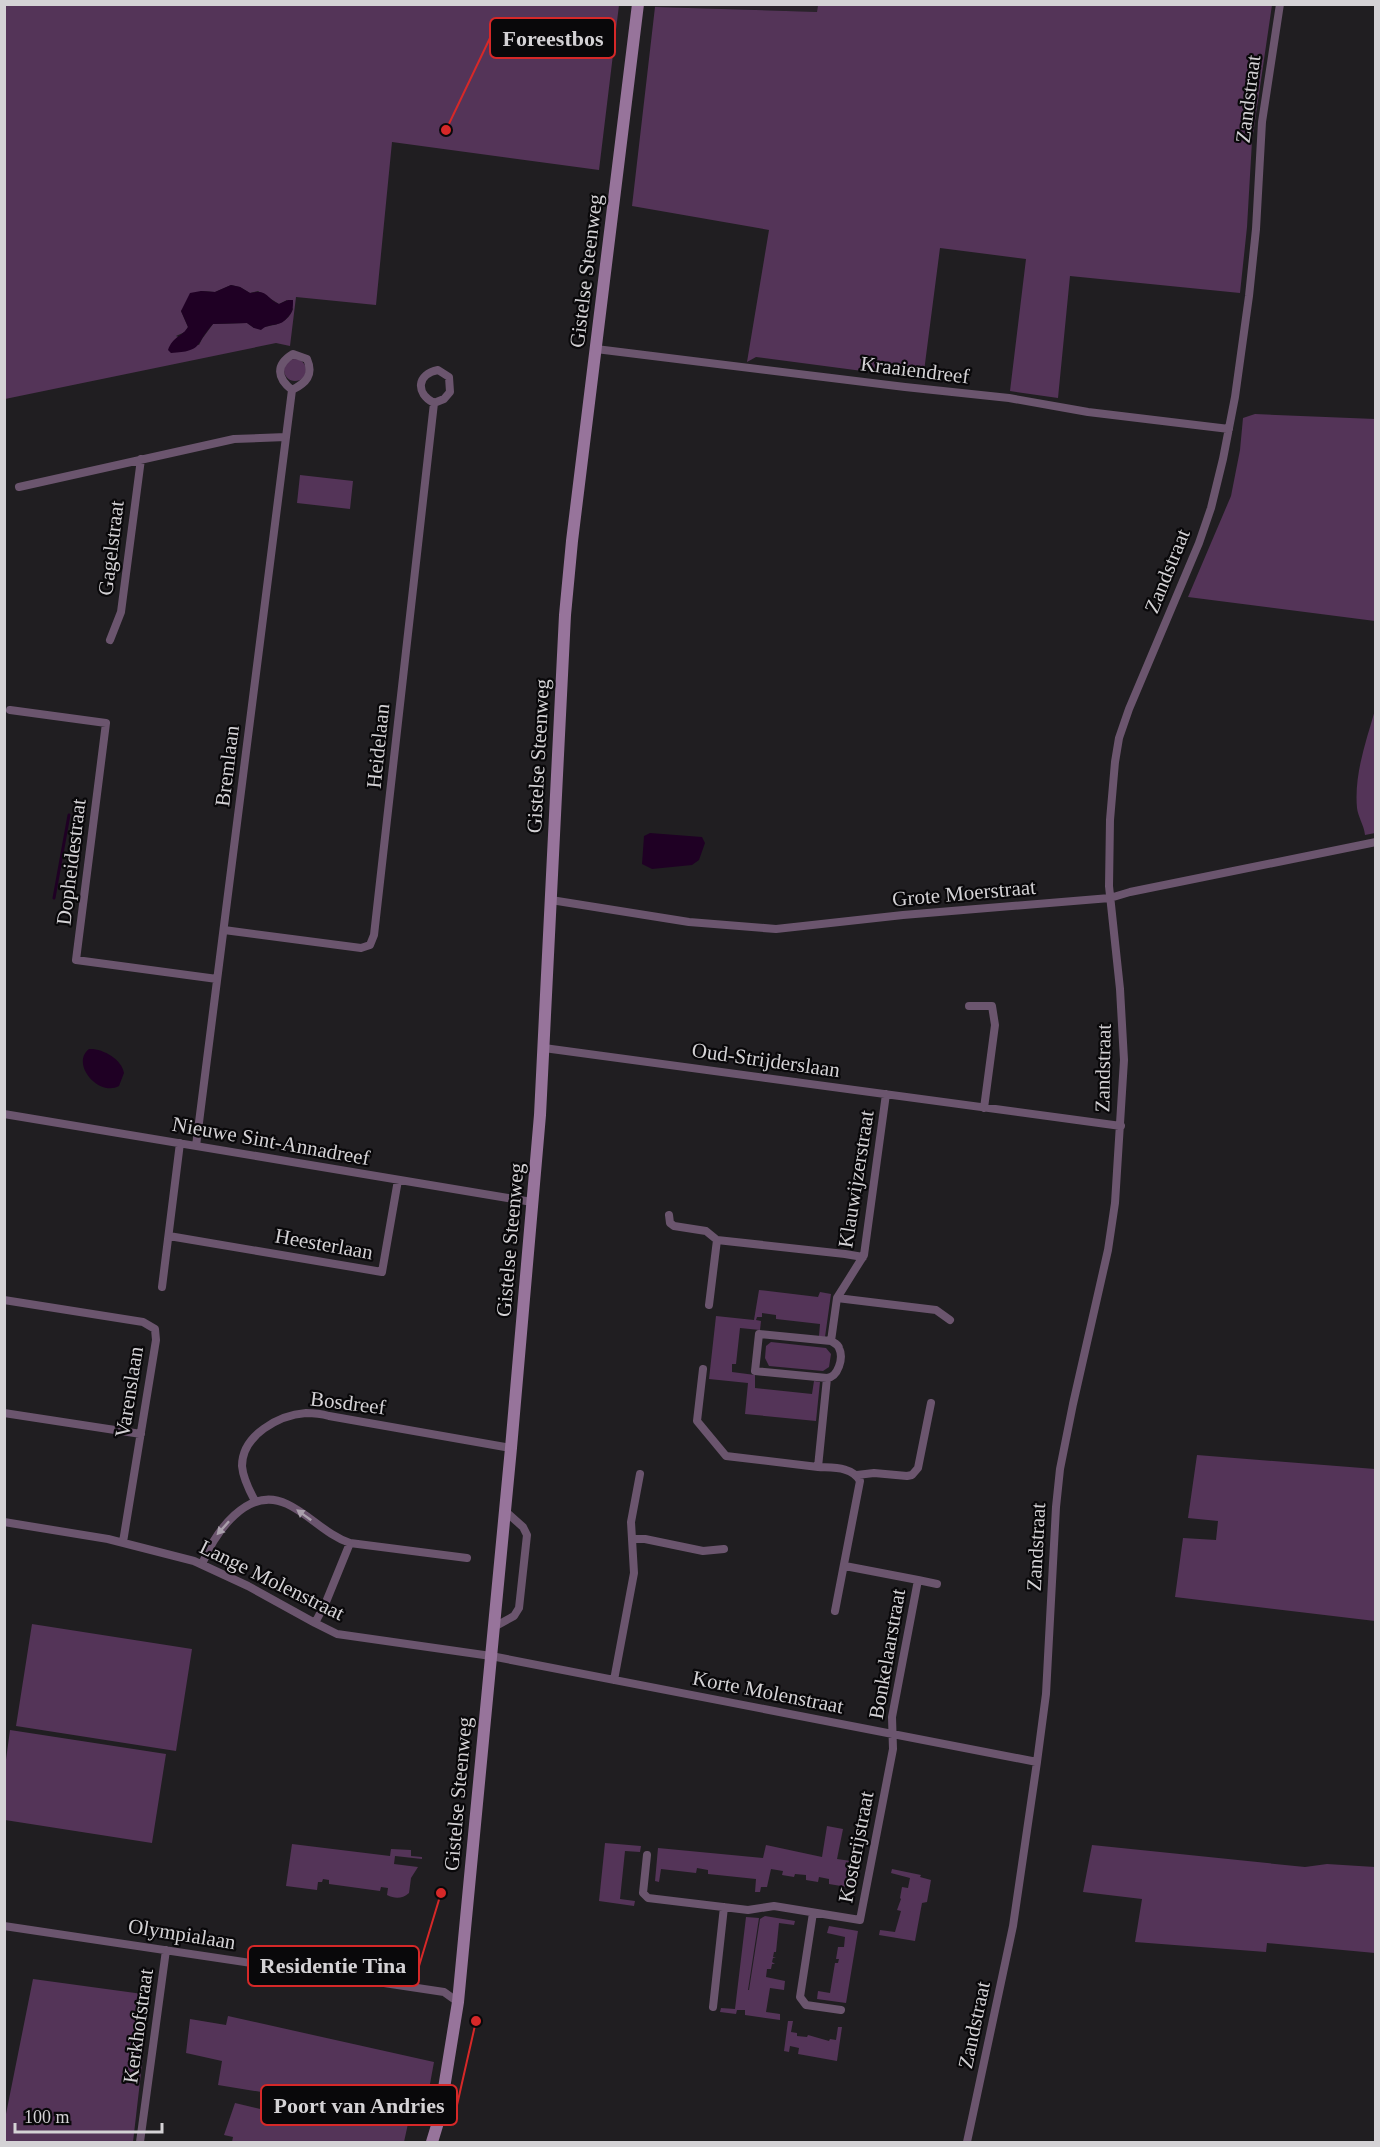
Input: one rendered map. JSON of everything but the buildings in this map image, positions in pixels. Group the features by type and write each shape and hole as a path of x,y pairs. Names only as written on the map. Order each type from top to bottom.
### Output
{"main road":[{"name":"Gistelse Steenweg","path":"432,2142 439,2119 458,2002 511,1448 540,1115 565,615 638,4"}],"street":[{"name":"Zandstraat","path":"967,2142 1013,1926 1037,1762 1046,1694 1057,1494 1068,1423 1108,1250 1115,1203 1121,1126 1123,1032 1110,898 1110,820 1115,762 1119,738 1129,709 1202,535 1219,476 1229,429 1249,296 1256,229 1262,122 1280,4"},
{"name":"Kraaiendreef","path":"596,349 1009,398 1088,412 1229,429"},
{"name":"Bremlaan","path":"196,1146 292,390"},
{"name":"Heidelaan","path":"224,930 361,948 370,945 374,935 434,403"},
{"name":"Gagelstraat","path":"19,486 234,439 286,437"},
{"name":"Gagelstraat","path":"110,640 121,612 141,459"},
{"name":"Dopheidestraat","path":"10,710 106,723 76,960 217,979"},
{"name":"Grote Moerstraat","path":"551,900 712,925 784,929 903,915 1110,898 1376,842"},
{"path":"969,1006 992,1006 995,1025 984,1108"},
{"name":"Oud-Strijderslaan","path":"544,1048 1121,1126"},
{"name":"Klauwijzerstraat","path":"818,1467 827,1378 836,1375 840,1359 840,1348 831,1341 837,1298 863,1257 886,1095"},
{"name":"Nieuwe Sint-Annadreef","path":"4,1114 532,1202"},
{"path":"162,1287 180,1143"},
{"name":"Heesterlaan","path":"169,1236 382,1272 398,1180"},
{"path":"669,1215 670,1224 706,1231 717,1240 863,1257"},
{"path":"710,1305 717,1240"},
{"path":"837,1298 936,1310 950,1320"},
{"name":"Varenslaan","path":"4,1300 142,1322 152,1326 156,1334 123,1542"},
{"path":"827,1378 755,1371 757,1352 759,1334 831,1341"},
{"path":"703,1369 697,1421 726,1456 849,1470 857,1475 874,1473 907,1476 915,1473 918,1468 930,1403"},
{"path":"4,1413 141,1434"},
{"name":"Bosdreef","path":"255,1501 243,1474 245,1451 253,1439 265,1428 298,1414 329,1416 511,1448"},
{"path":"614,1680 634,1573 631,1522 640,1474"},
{"path":"835,1611 860,1486 857,1475"},
{"path":"202,1564 210,1544 236,1515 255,1501 273,1500 286,1503 332,1535 350,1543 467,1558"},
{"path":"494,1627 514,1616 519,1608 527,1535 525,1529 505,1511"},
{"name":"Lange Molenstraat","path":"4,1522 123,1542 202,1564 337,1634 491,1656"},
{"path":"632,1539 645,1539 703,1551 724,1549"},
{"path":"315,1623 350,1543"},
{"name":"Bonkelaarstraat","path":"845,1566 937,1584"},
{"name":"Bonkelaarstraat","path":"891,1734 892,1717 918,1580"},
{"name":"Korte Molenstraat","path":"491,1656 1037,1762"},
{"name":"Kosterijstraat","path":"647,1855 643,1893 644,1896 657,1900 748,1910 774,1906 860,1920 893,1749 891,1734"},
{"path":"713,2007 724,1907"},
{"name":"Kosterijstraat","path":"813,1912 800,1997 806,2005 841,2010"},
{"name":"Olympialaan","path":"4,1926 444,1992 458,2002"},
{"name":"Kerkhofstraat","path":"140,2142 166,1950"}],"shaded area":[{"path":"655,4 818,5 817,12 655,7"},
{"path":"5,5 619,5 599,170 392,142 376,305 296,297 290,346 276,343 5,399","holes":["231,285 250,293 258,291 279,304 287,300 293,309 286,319 271,326 254,328 247,323 213,324 199,345 176,336 185,332 188,327 181,311 201,291 215,292"]},
{"path":"818,5 1272,5 1252,141 1240,293 1070,276 1058,398 1010,391 1026,259 940,248 923,379 756,357 747,362 769,230 632,206 655,7 817,12"},
{"path":"231,285 250,293 264,293 279,304 293,300 292,312 281,323 261,330 247,323 213,324 197,346 189,351 171,353 168,350 170,345 188,327 181,311 190,293 215,292"},
{"path":"295,359 303,362 306,370 303,378 295,381 287,378 284,370 287,362"},
{"path":"1255,414 1375,419 1375,621 1188,597 1231,496 1240,450 1243,418"},
{"path":"300,475 353,481 350,509 297,503"},
{"path":"1375,710 1375,833 1365,835 1357,808 1357,783"},
{"path":"650,833 702,837 705,843 699,860 692,865 652,869 642,864 644,836"},
{"path":"89,1049 105,1052 120,1063 124,1073 119,1086 103,1087 89,1077 83,1063 84,1055"},
{"path":"759,1290 818,1297 820,1292 831,1294 825,1337 819,1336 820,1324 776,1319 776,1315 762,1313 762,1317 757,1317 756,1320 761,1321 760,1330 740,1328 736,1364 732,1364 732,1372 755,1375 755,1388 812,1394 814,1381 820,1382 816,1421 745,1414 748,1383 709,1379 716,1316 754,1320"},
{"path":"771,1342 826,1348 831,1354 829,1367 823,1371 769,1366 765,1358 766,1346"},
{"path":"1197,1455 1375,1469 1375,1621 1175,1597 1183,1538 1216,1540 1218,1521 1188,1518"},
{"path":"32,1624 192,1649 176,1751 16,1726"},
{"path":"10,1730 166,1754 152,1843 5,1820 5,1767"},
{"path":"827,1826 843,1829 837,1859 851,1861 851,1863 846,1862 845,1866 860,1870 853,1902 851,1901 853,1888 829,1884 829,1879 819,1877 818,1882 806,1880 806,1875 795,1874 794,1877 782,1875 783,1871 771,1869 767,1887 761,1887 760,1892 755,1892 756,1879 708,1874 708,1870 697,1868 696,1873 661,1869 659,1882 655,1881 658,1848 763,1858 766,1845 822,1857"},
{"path":"605,1843 641,1846 640,1852 625,1851 620,1899 635,1901 634,1906 599,1901"},
{"path":"292,1844 390,1856 391,1849 411,1850 411,1856 422,1857 422,1859 395,1856 394,1864 418,1867 411,1878 409,1893 401,1897 387,1895 388,1888 381,1887 380,1891 329,1884 329,1880 323,1879 322,1882 318,1882 317,1890 286,1886"},
{"path":"1092,1845 1305,1867 1327,1864 1375,1867 1375,1953 1267,1943 1266,1952 1135,1942 1142,1899 1083,1892"},
{"path":"892,1869 921,1875 920,1877 931,1880 927,1902 922,1903 915,1941 879,1935 880,1930 895,1932 901,1911 897,1910 902,1887 908,1888 910,1878 891,1873"},
{"path":"765,1916 795,1921 794,1925 779,1923 776,1952 773,1957 776,1958 773,1958 772,1962 775,1964 772,1964 771,1969 767,1969 766,1977 785,1981 784,1990 770,1988 766,2012 780,2014 780,2020 745,2015 745,2010 737,2010 736,2014 720,2012 721,2008 735,2009 746,1917 759,1918 749,1990 760,1919"},
{"path":"829,1926 858,1931 846,2003 817,1999 818,1991 830,1993 835,1963 838,1963 839,1959 836,1959 838,1947 844,1947 845,1937 827,1933"},
{"path":"33,1979 150,1995 133,2142 5,2142 5,2119"},
{"path":"228,2016 434,2062 423,2122 409,2119 404,2142 232,2142 233,2137 224,2135 235,2103 281,2114 283,2107 279,2106 280,2095 218,2085 222,2061 186,2053 190,2019 226,2025"},
{"path":"788,2021 793,2021 791,2032 797,2033 797,2036 807,2037 808,2035 829,2041 830,2039 836,2040 838,2027 842,2027 837,2061 798,2054 799,2048 790,2046 789,2052 784,2051"}],"waterway":[{"path":"54,898 69,815"}],"place":[{"name":"Foreestbos","path":"446,130"},
{"name":"Residentie Tina","path":"441,1893"},
{"name":"Poort van Andries","path":"476,2021"}]}
